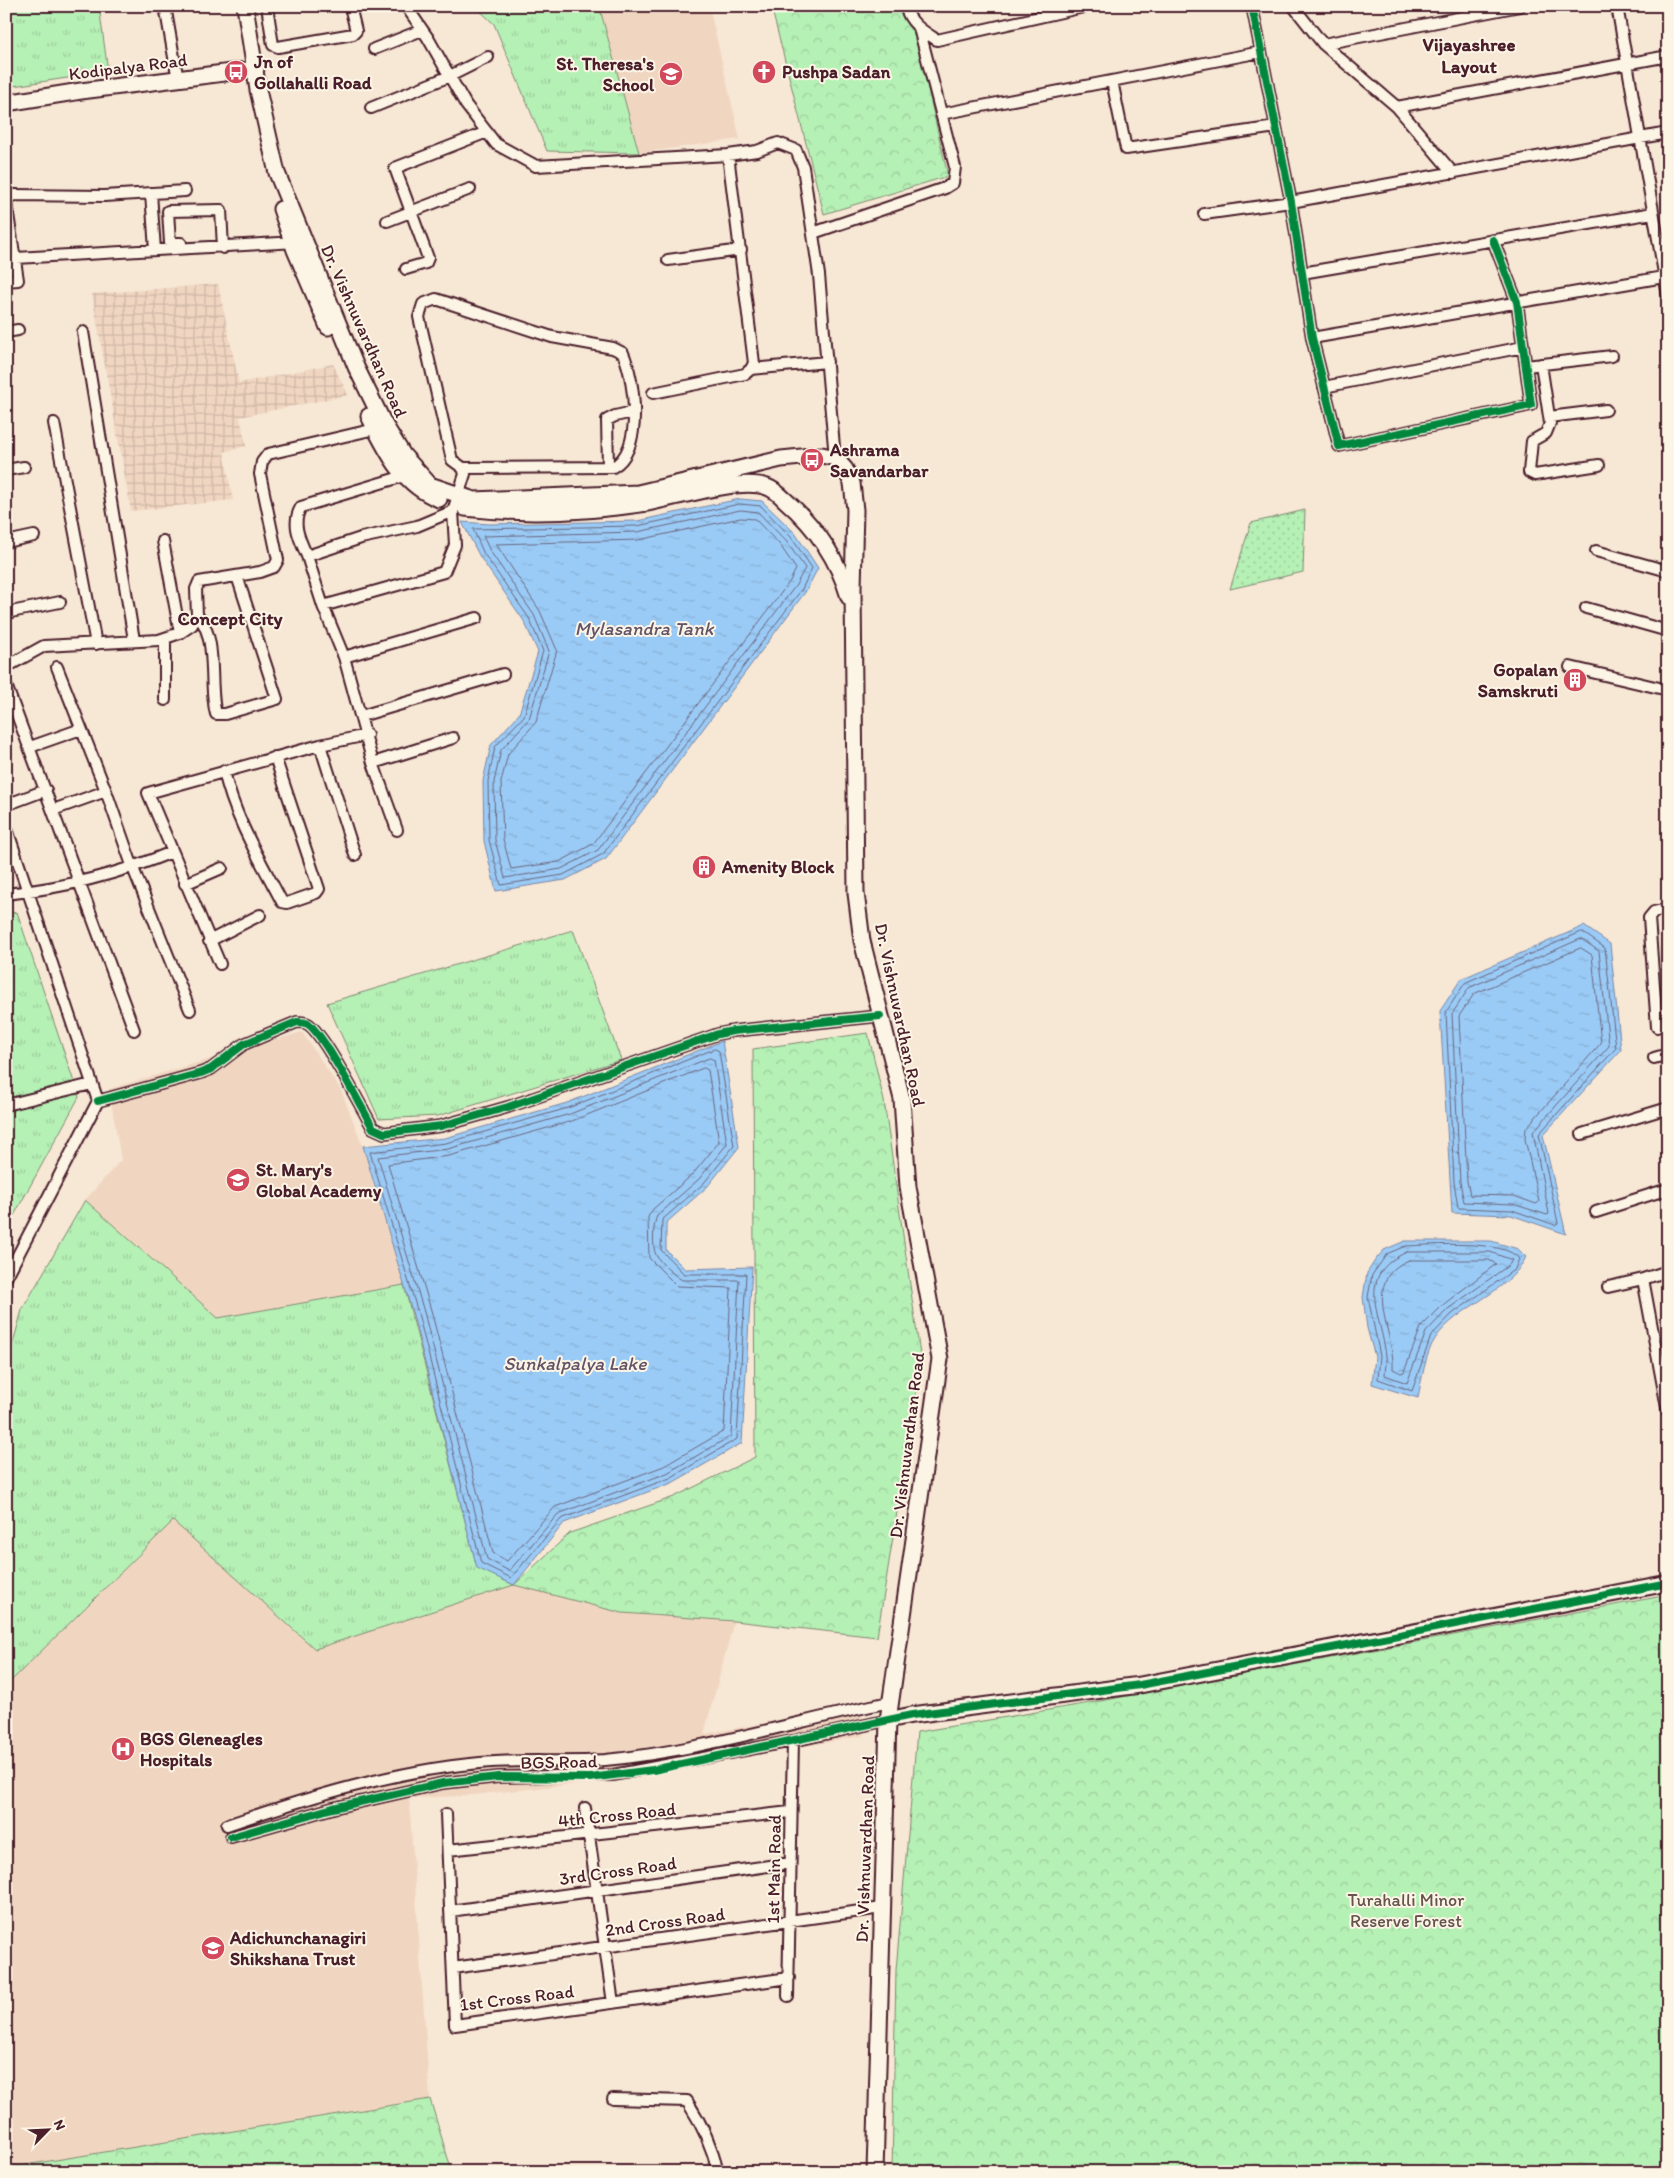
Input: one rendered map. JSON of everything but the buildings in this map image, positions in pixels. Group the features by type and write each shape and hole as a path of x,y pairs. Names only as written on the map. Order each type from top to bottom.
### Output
{"main road":[{"name":"Dr. Vishnuvardhan Road","path":"237,6 277,173 298,242 346,370 375,428 404,476 420,490 456,504 508,513 607,508 647,503 737,485 768,487 795,509 822,541 843,578 853,610"},
{"name":"Dr. Vishnuvardhan Road","path":"245,6 252,70"},
{"name":"Kodipalya Road","path":"6,103 81,91 252,70"},
{"name":"Dr. Vishnuvardhan Road","path":"298,242 356,367 389,432 414,469 430,485 456,504 474,500 638,493 781,460 822,455 835,458 845,469 853,492 855,510 853,610 856,893 862,941 902,1099 908,1188 940,1359 888,1720 875,2172"},
{"path":"888,1720 912,1715 1140,1685 1668,1583"},
{"path":"890,1702 912,1715"}],"street":[{"path":"165,6 178,80"},
{"path":"267,6 273,45 278,47 353,34 356,32 350,6"},
{"path":"406,6 466,104 496,144 536,166 728,155 757,151 778,143 796,150 803,167 812,233 827,362 835,458"},
{"path":"906,6 907,14 919,28 937,40 1088,6"},
{"path":"1252,6 1291,202 1312,338 1339,446 1531,405 1517,302 1493,240"},
{"path":"1293,6 1323,44 1396,107 1453,172"},
{"path":"1323,44 1520,6"},
{"path":"1617,6 1668,296"},
{"path":"812,233 945,188 953,183 956,167 919,28"},
{"path":"374,49 422,30"},
{"path":"941,114 1261,52"},
{"path":"1396,107 1668,56"},
{"path":"371,108 450,76 488,57"},
{"path":"1112,81 1126,149 1276,127"},
{"path":"406,269 426,263 428,258 395,168 487,132"},
{"path":"1204,214 1291,202 1668,133"},
{"path":"728,155 754,354 751,369"},
{"path":"388,221 470,189"},
{"path":"6,281 18,280 6,201 13,196 104,196 185,191"},
{"path":"152,193 154,250"},
{"path":"221,210 223,245 170,243 168,211 221,210"},
{"path":"1302,273 1653,213"},
{"path":"16,258 298,242"},
{"path":"668,260 741,250"},
{"path":"1312,338 1664,277"},
{"path":"436,299 552,337 613,348 623,352 628,365 633,397 633,412 633,430 627,452 621,462 608,467 464,468 452,460 419,317 423,304 436,299"},
{"path":"6,332 18,330"},
{"path":"83,332 134,640"},
{"path":"1324,387 1523,347"},
{"path":"1526,366 1612,356"},
{"path":"653,393 745,374 751,369 827,362"},
{"path":"1541,364 1550,423 1547,432 1532,441 1529,472 1535,475 1599,465"},
{"path":"1549,417 1606,410"},
{"path":"608,467 607,420 633,412"},
{"path":"54,423 96,644"},
{"path":"6,667 44,646 165,638 180,633 192,625 197,615 196,589 199,582 260,572 274,567 278,560 260,474 262,462 268,454 375,428"},
{"path":"6,470 24,467"},
{"path":"323,606 444,572 455,545 456,504 465,474 464,468"},
{"path":"397,830 373,763 367,735 344,657 323,606 296,524 296,516 301,507 404,476"},
{"path":"307,556 361,538 417,526 456,504"},
{"path":"6,542 34,536"},
{"path":"163,542 180,633"},
{"path":"1596,551 1668,571"},
{"path":"197,615 203,621 206,630 213,668 213,704 216,714 225,714 277,699 237,576"},
{"path":"6,613 60,602"},
{"path":"1586,608 1668,631"},
{"path":"344,657 477,618"},
{"path":"164,700 165,638"},
{"path":"1570,666 1668,690"},
{"path":"56,667 106,791 132,868 190,1010"},
{"path":"361,716 503,674"},
{"path":"6,685 54,810 134,1030"},
{"path":"30,747 81,729"},
{"path":"220,964 208,941 148,793 320,745 367,735"},
{"path":"373,763 453,738"},
{"path":"320,745 356,855"},
{"path":"224,771 229,794 282,902 287,903 316,893 319,889 276,757"},
{"path":"6,806 46,790"},
{"path":"54,810 106,791"},
{"path":"6,826 98,1101 6,1278"},
{"path":"6,894 28,892 80,882 132,868 172,852"},
{"path":"185,884 222,868"},
{"path":"1657,1027 1649,918 1654,912 1668,909"},
{"path":"208,941 260,915"},
{"path":"98,1101 201,1073 211,1069 244,1044 296,1022 304,1022 310,1025 328,1051 373,1128 384,1133 441,1126 508,1107 718,1034 880,1016"},
{"path":"1654,1058 1668,1054"},
{"path":"6,1105 92,1084"},
{"path":"1582,1134 1668,1108"},
{"path":"1596,1212 1668,1189"},
{"path":"1608,1288 1668,1271"},
{"path":"1643,1278 1668,1413"},
{"name":"BGS Road","path":"227,1825 299,1801 447,1768 513,1761 605,1760 699,1744 890,1702"},
{"name":"BGS Road","path":"231,1837 325,1809 443,1783 498,1778 613,1776 793,1742 888,1720"},
{"name":"1st Main Road","path":"788,1996 790,1812 793,1742"},
{"path":"585,1808 613,2003"},
{"name":"4th Cross Road","path":"448,1850 790,1812"},
{"name":"1st Cross Road","path":"446,1814 455,2025 789,1978"},
{"name":"3rd Cross Road","path":"450,1911 790,1863"},
{"name":"2nd Cross Road","path":"453,1968 882,1908"},
{"path":"613,2099 687,2101 703,2125 713,2150 718,2172"}],"shaded area":[{"name":"St. Theresa's School","path":"609,6 709,6 740,139 639,153 600,9"},
{"path":"218,284 239,383 333,364 348,395 240,417 246,446 224,452 233,500 131,511 92,294"},
{"name":"St. Mary's Global Academy","path":"302,1032 341,1090 363,1146 404,1285 218,1318 85,1200 121,1160 109,1089"},
{"name":"Adichunchanagiri Shikshana Trust","path":"173,1521 315,1649 514,1585 622,1613 734,1621 704,1734 861,1706 863,1736 613,1780 463,1796 409,1798 430,2099 19,2166 6,2164 6,1686"}],"green space":[{"path":"6,6 99,6 108,72 6,87"},
{"path":"475,6 609,6 600,9 639,153 547,151 494,24"},
{"path":"771,6 909,6 948,176 824,214"},
{"path":"1305,510 1303,572 1230,589 1251,523"},
{"path":"17,912 79,1097 6,1230 6,914"},
{"path":"573,930 621,1060 438,1116 379,1119 327,1003"},
{"path":"868,1033 884,1101 921,1362 877,1637 734,1621 622,1613 514,1585 570,1533 674,1497 755,1457 753,1049"},
{"path":"85,1200 218,1318 404,1285 477,1567 514,1585 315,1649 173,1521 6,1686 6,1369 22,1310"},
{"name":"Turahalli Minor Reserve Forest","path":"1668,1595 1668,2172 892,2172 896,1970 917,1732 1084,1704"},
{"path":"430,2099 452,2172 6,2172 6,2164 19,2166"}],"water":[{"name":"Mylasandra Tank","path":"740,499 762,501 795,533 818,568 806,591 606,859 565,880 496,891 484,841 483,781 491,745 519,714 538,652 524,621 480,557 462,522 490,524 637,521"},
{"path":"1584,926 1610,944 1621,1050 1543,1135 1566,1234 1511,1215 1452,1213 1440,1011 1461,979"},
{"name":"Sunkalpalya Lake","path":"722,1041 739,1147 707,1187 666,1223 666,1250 685,1269 752,1267 742,1443 672,1483 564,1523 514,1585 477,1568 413,1315 363,1146 445,1138 567,1103"},
{"path":"1405,1241 1491,1241 1518,1249 1526,1257 1518,1270 1507,1281 1456,1317 1435,1339 1426,1359 1418,1398 1372,1384 1375,1357 1367,1328 1363,1297 1367,1273 1376,1259 1384,1250"}],"cycle path":[{"path":"1252,6 1291,202 1312,338 1339,446 1531,405 1517,302 1493,240"},
{"path":"98,1101 201,1073 211,1069 244,1044 297,1022 302,1022 315,1030 342,1072 373,1128 384,1133 441,1126 508,1107 718,1034 880,1016"},
{"path":"231,1837 333,1808 443,1783 498,1777 590,1778 653,1770 912,1715 1140,1685 1668,1583"}],"place":[{"name":"Jn of Gollahalli Road","path":"236,72"},
{"name":"Pushpa Sadan","path":"764,72"},
{"name":"St. Theresa's School","path":"671,74"},
{"name":"Ashrama Savandarbar","path":"812,460"},
{"name":"Gopalan Samskruti","path":"1575,680"},
{"name":"Amenity Block","path":"704,867"},
{"name":"St. Mary's Global Academy","path":"238,1180"},
{"name":"BGS Gleneagles Hospitals","path":"123,1749"},
{"name":"Adichunchanagiri Shikshana Trust","path":"213,1948"}],"district":[{"name":"Vijayashree Layout","path":"1469,55"},
{"name":"Concept City","path":"230,618"}]}
